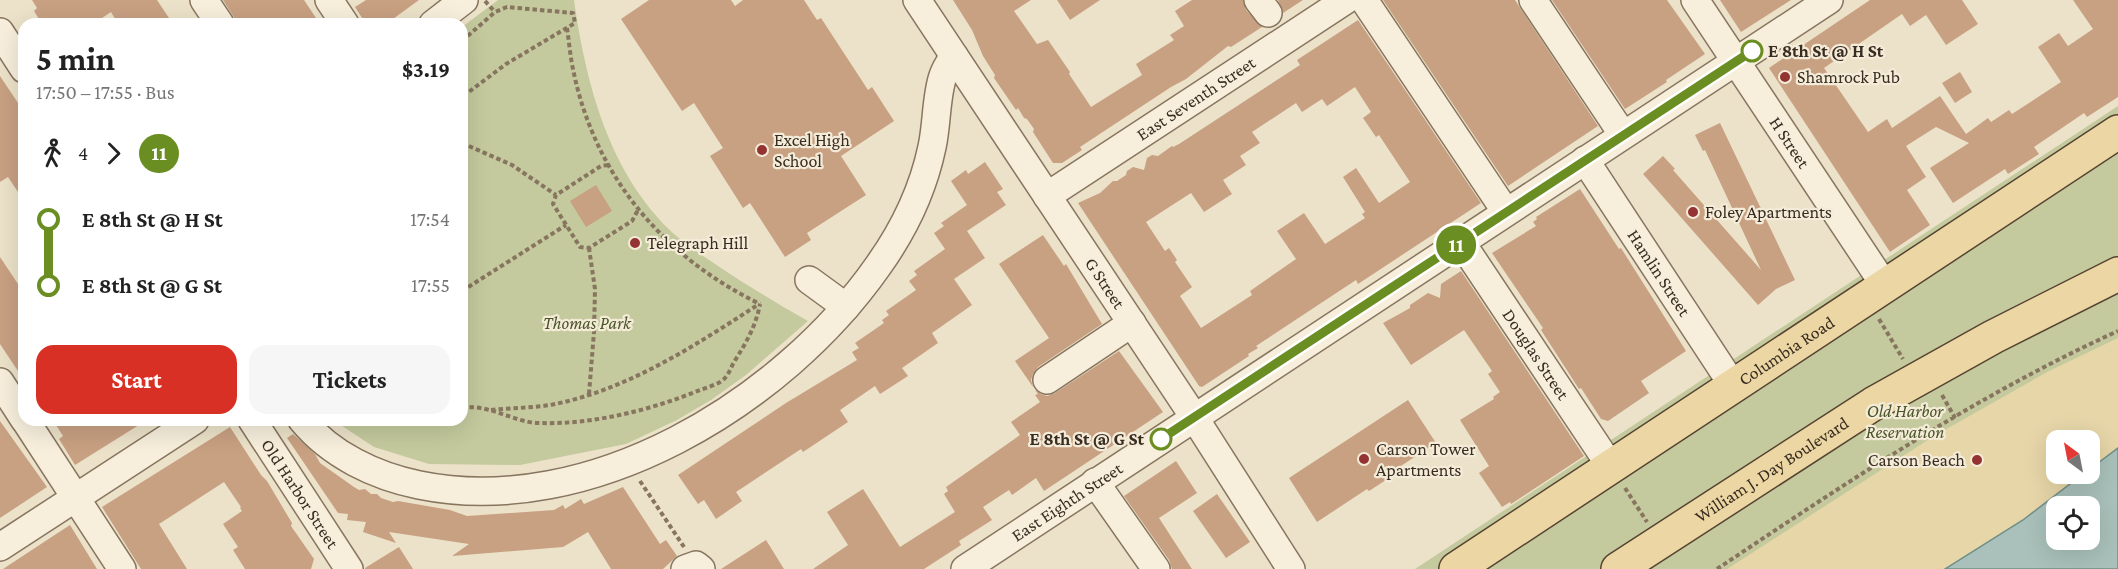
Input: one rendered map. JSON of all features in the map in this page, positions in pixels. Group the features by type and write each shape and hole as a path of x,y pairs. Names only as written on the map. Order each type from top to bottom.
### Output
{"main road":[{"name":"Columbia Road","path":"1456,569 1617,476 1734,387 1881,300 2118,132"},
{"name":"William J. Day Boulevard","path":"1618,569 1873,404 1993,337 2118,274"}],"street":[{"path":"204,0 216,18"},
{"path":"329,0 341,18"},
{"name":"G Street","path":"917,0 1194,417 1291,569"},
{"name":"East Seventh Street","path":"1047,196 1346,0"},
{"path":"1364,0 1506,212"},
{"path":"1533,0 1623,135"},
{"name":"H Street","path":"1695,0 1736,62 1881,300"},
{"name":"East Eighth Street","path":"965,569 1829,0"},
{"path":"443,18 475,1"},
{"path":"0,32 18,60"},
{"path":"308,426 342,455 368,469 409,483 457,491 482,491 548,484 614,466 653,451 699,428 738,403 804,350 846,307 878,265 912,206 932,147 943,75 954,56"},
{"name":"Hamlin Street","path":"1585,160 1734,387"},
{"name":"Douglas Street","path":"1461,242 1617,476"},
{"path":"808,280 846,307"},
{"path":"1047,380 1132,323"},
{"path":"0,382 18,410"},
{"path":"29,426 122,569"},
{"path":"0,547 186,426"},
{"name":"Old Harbor Street","path":"256,426 349,569"},
{"path":"1095,482 1156,569"}],"path":[{"path":"475,1 495,12"},
{"path":"468,36 495,12 507,7 573,13 575,23 506,64 468,92"},
{"path":"567,28 573,69 591,128 608,165 638,210 689,260 712,278 760,304"},
{"path":"468,145 512,165 556,195"},
{"path":"608,165 601,166 556,195 553,204 580,247 590,248 632,221 638,210"},
{"path":"468,287 566,225"},
{"path":"589,394 595,300 590,248"},
{"path":"1881,300 1904,361"},
{"path":"488,410 550,405 589,394 622,381 688,349 760,304"},
{"path":"468,407 488,410 512,419 537,423 566,422 623,414 684,397 724,380 748,340 760,304"},
{"path":"1718,569 1881,462 2034,373 2118,331"},
{"path":"1940,392 1955,418"},
{"path":"1617,476 1649,525"},
{"path":"641,484 693,565"}],"green space":[{"name":"Thomas Park","path":"498,0 574,0 594,95 617,156 633,184 674,234 694,250 808,321 746,375 711,400 677,420 626,444 520,465 429,464 374,447 342,426 468,426 468,22"},
{"name":"Old Harbor Reservation","path":"2118,106 2118,448 2100,462 2100,430 2046,430 2046,484 2068,484 2051,496 2046,496 2046,499 1945,569 1415,569"}],"sand":[{"name":"Carson Beach","path":"2118,338 2118,448 2100,462 2100,430 2046,430 2046,484 2070,484 2054,496 2046,496 2046,502 2023,520 1951,566 1945,569 1727,569 1934,436 2049,371"}],"water":[{"path":"2118,448 2118,569 1945,569 2023,520 2046,502 2046,550 2100,550 2100,496 2054,496 2070,484 2100,484 2100,462"}],"building":[{"path":"32,0 157,0 169,18 114,18 111,12 102,18 38,18 34,11 37,8"},
{"path":"223,0 304,0 316,18 234,18"},
{"path":"366,0 419,0 394,18 362,18 355,7"},
{"path":"649,0 731,0 735,6 743,0 804,0 817,20 821,18 868,90 872,87 894,121 841,156 866,195 807,233 811,240 785,257 750,203 743,208 710,156 723,148 694,103 682,111 621,19"},
{"path":"953,0 1031,0 1014,11 1037,44 1048,40 1091,107 1142,75 1136,64 1174,40 1170,35 1184,26 1175,11 1192,0 1243,0 1246,10 1262,27 1231,47 1228,46 1186,79 1080,147 1082,150 1062,163 1053,163 1033,132 1034,129 1018,108 1016,110 994,78 995,75 983,56 972,30"},
{"path":"1057,0 1100,0 1070,20"},
{"path":"1278,0 1303,0 1283,13"},
{"path":"1383,0 1515,0 1598,126 1508,186"},
{"path":"1552,0 1667,0 1705,54 1625,109"},
{"path":"1720,0 1791,0 1741,32"},
{"path":"1870,0 1962,0 1978,24 1946,45 1926,15 1910,26 1902,14 1824,68 1868,132 1887,119 1892,128 1940,96 1966,134 1988,118 1991,122 2009,110 2012,114 2061,82 2038,47 2059,33 2068,46 2093,29 2073,0 2118,0 2118,97 2087,117 2084,113 2034,147 2039,154 2008,174 2005,169 1953,203 1930,168 1969,143 1936,127 1906,146 1926,177 1907,190 1930,225 1890,252 1769,68"},
{"path":"1358,20 1481,203 1358,284 1356,280 1256,346 1258,348 1248,354 1249,356 1202,387 1199,386 1078,203 1100,193 1113,181 1126,175 1127,171 1133,167 1144,170 1147,158 1152,155 1158,156 1179,144 1300,65 1297,60","holes":["1355,87 1371,112 1363,118 1376,137 1379,135 1410,182 1379,203 1356,168 1343,177 1365,212 1362,214 1365,218 1325,244 1304,213 1277,231 1296,259 1250,291 1252,295 1201,328 1180,296 1192,287 1175,262 1177,260 1169,248 1165,251 1146,222 1191,193 1204,212 1232,194 1223,180 1246,165 1240,156 1260,143 1252,132 1296,103 1302,112 1322,99 1327,106"]},
{"path":"1960,72 1972,92 1955,103 1942,83"},
{"path":"0,76 18,103 18,192 8,177 0,182"},
{"name":"Foley Apartments","path":"1720,123 1795,280 1776,289 1758,305 1643,174 1663,156 1761,270 1705,150 1703,151 1695,135"},
{"path":"985,162 1003,189 997,192 1006,205 967,231 985,258 954,279 972,305 932,333 938,343 902,368 908,376 880,394 875,386 840,410 848,422 803,452 801,449 736,492 742,501 716,519 704,500 698,504 678,475 786,403 857,360 852,352 859,348 855,343 884,323 882,320 889,315 886,311 916,290 909,281 917,275 914,271 945,249 934,233 944,226 941,223 967,205 951,181 966,170 968,174"},
{"path":"596,185 612,211 586,227 570,201"},
{"path":"1580,189 1619,249 1621,248 1686,351 1641,381 1649,393 1608,421 1601,419 1581,388 1579,389 1541,330 1543,328 1492,253 1536,226 1533,222 1537,219 1536,217"},
{"path":"1043,235 1064,266 1066,264 1102,324 1038,367 1031,380 1033,387 1015,361 1049,338 999,264"},
{"path":"0,257 18,284 18,371 0,344"},
{"path":"1461,271 1584,456 1511,504 1510,502 1502,507 1479,473 1489,466 1460,420 1494,399 1493,397 1500,392 1488,374 1492,371 1464,330 1411,365 1383,323 1410,308 1410,305 1428,293 1440,298 1441,284"},
{"path":"1119,351 1163,412 1044,491 1036,478 1012,495 1009,490 983,507 992,520 959,541 961,545 924,569 813,569 848,545 827,512 863,489 900,547 955,512 944,494 948,491 946,487 1020,435 1011,422 1040,402 1035,395 1038,394 1035,390 1047,396 1055,393"},
{"name":"Carson Tower Apartments","path":"1408,400 1436,443 1387,475 1389,478 1369,491 1367,489 1317,522 1289,478"},
{"path":"0,421 47,487 0,518"},
{"path":"57,426 137,426 75,465 59,439 63,436"},
{"path":"230,427 267,481 292,523 291,526 314,559 311,569 245,569 233,550 238,547 223,524 242,511 224,482 159,524 187,569 141,569 102,507"},
{"path":"293,434 315,454 320,463 359,490 365,489 371,494 377,494 393,502 450,510 467,516 554,510 563,505 565,509 581,499 584,504 623,487 660,544 666,540 677,556 663,569 611,569 588,532 563,547 452,556 469,544 389,532 396,543 363,532 366,522 347,520 348,514 338,513 287,438"},
{"path":"1176,461 1197,493 1159,518 1192,569 1172,569 1169,560 1124,496"},
{"path":"1217,494 1250,542 1226,558 1193,511"},
{"path":"70,525 97,569 3,569 47,540"},
{"path":"766,540 784,569 721,569"},
{"path":"399,547 413,569 365,569 365,568"}],"bus line":[{"name":"11","path":"1161,439 1752,51"}],"place":[{"name":"E 8th St @ H St","path":"1752,51"},
{"name":"Shamrock Pub","path":"1785,77"},
{"name":"Excel High School","path":"762,150"},
{"name":"Foley Apartments","path":"1693,212"},
{"name":"Telegraph Hill","path":"635,243"},
{"name":"E 8th St @ G St","path":"1161,439"},
{"name":"Carson Tower Apartments","path":"1364,459"},
{"name":"Carson Beach","path":"1977,460"}]}
